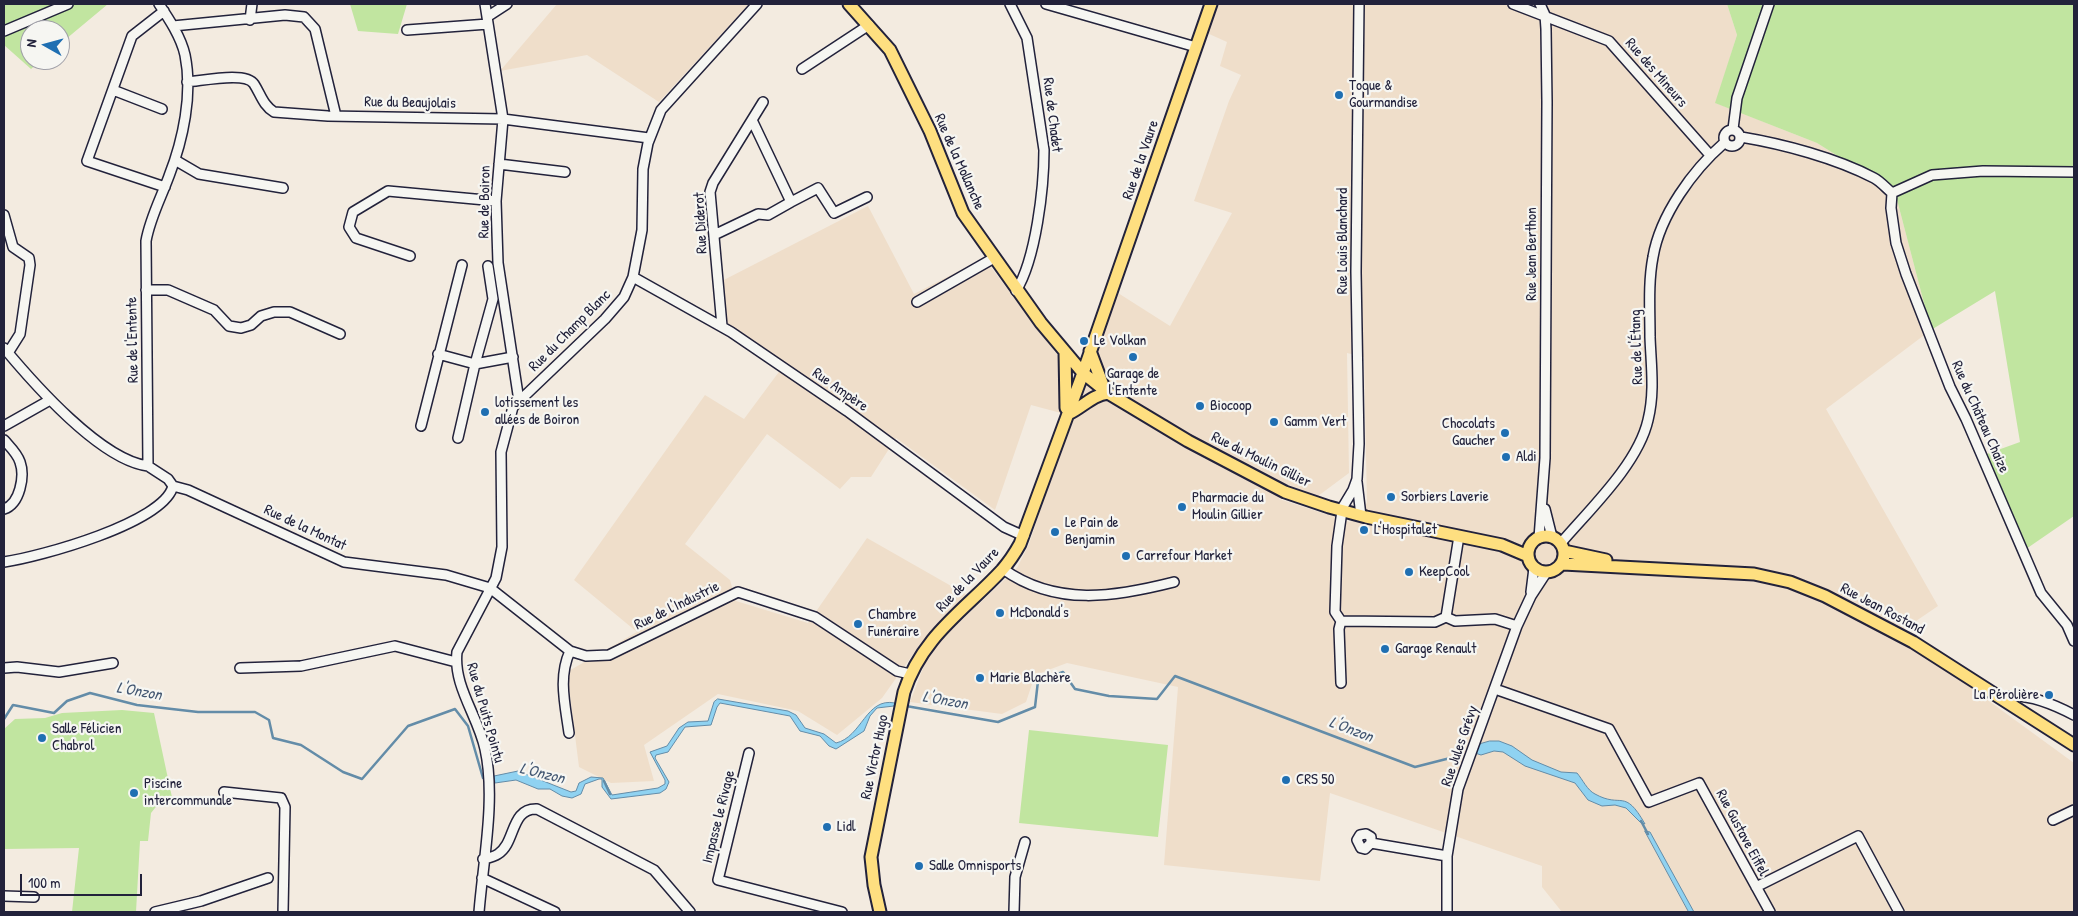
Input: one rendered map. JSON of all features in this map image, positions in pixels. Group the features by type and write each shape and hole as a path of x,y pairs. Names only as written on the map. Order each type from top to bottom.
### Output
{"main road":[{"name":"Rue de la Mollanche","path":"849,4 890,50 930,131 964,214 1016,291 1083,373"},
{"name":"Rue de la Vaure","path":"904,696 910,674 932,639 1003,569 1024,536 1083,373 1211,4"},
{"path":"1067,418 1092,397 1106,391 1090,351"},
{"name":"Rue de la Vaure","path":"1065,352 1067,418"},
{"name":"Rue du Moulin Gillier","path":"1083,373 1106,391 1243,471 1286,492 1361,516 1502,545 1532,546"},
{"path":"1559,544 1563,564"},
{"path":"1559,544 1652,568 1563,564 1553,572 1546,573 1534,568 1532,546 1559,544"},
{"name":"Rue Jean Rostand","path":"1652,568 1754,574 1790,582 1825,596 1913,642 2074,745"},
{"name":"Rue Victor Hugo","path":"880,912 874,885 871,857 904,696"}],"street":[{"path":"4,31 68,4"},
{"path":"250,20 252,4"},
{"name":"Rue de Boiron","path":"485,4 503,119 496,201 498,263 519,401"},
{"path":"407,30 488,20 507,4"},
{"name":"Rue du Champ Blanc","path":"490,588 496,578 502,547 501,452 512,407 605,319 624,296 633,277 642,230 643,169 649,138 661,110 757,4"},
{"name":"Rue de Chadet","path":"1010,4 1027,38 1044,150 1036,226 1026,272 1016,291"},
{"path":"1046,4 1196,47"},
{"name":"Rue Louis Blanchard","path":"1341,511 1353,490 1356,479 1359,444 1356,272 1359,4"},
{"name":"Rue des Mineurs","path":"1513,4 1609,40 1710,155"},
{"name":"Rue Jean Berthon","path":"1540,4 1545,15 1547,111 1546,449 1543,504"},
{"path":"1769,4 1737,98 1733,129 1737,130 1740,137 1784,146 1836,163 1876,178 1892,193 1932,175 1983,171 2074,172"},
{"path":"162,7 132,36 87,160 165,187"},
{"name":"Rue de l'Entente","path":"148,466 147,232 175,160 185,117 187,82 185,55 173,26 162,7"},
{"path":"173,26 250,20 285,15 304,17 315,29 336,116"},
{"path":"802,69 868,26"},
{"name":"Rue du Beaujolais","path":"187,82 244,77 253,82 267,108 274,112 336,116 503,119 649,138"},
{"path":"112,90 162,110"},
{"name":"Rue Diderot","path":"722,326 710,192 713,183 763,102"},
{"path":"752,120 791,202"},
{"name":"Rue de l'Étang","path":"1559,544 1616,479 1639,444 1648,421 1653,381 1649,291 1653,256 1665,218 1710,155 1724,143 1728,131 1733,129"},
{"name":"Rue de l'Étang","path":"1724,143 1728,146 1736,144 1740,137"},
{"path":"175,160 199,174 283,188"},
{"path":"499,164 565,172"},
{"path":"714,235 758,214 768,215 818,188 834,213 867,198"},
{"path":"410,256 356,238 349,227 353,212 388,191 496,201"},
{"name":"Rue du Château Chaize","path":"1892,193 1891,208 1896,243 1950,387 1966,419 2041,593 2070,625 2074,641"},
{"path":"4,215 13,247 29,258 30,265 20,334 6,351 50,400 101,443 134,464 148,466 168,480 173,486 168,496 152,510 121,526 59,550 4,562"},
{"path":"917,302 994,258"},
{"path":"421,426 462,265"},
{"path":"458,438 474,364 493,299 488,266"},
{"name":"Rue Ampère","path":"633,277 722,326 847,411 1004,527 1024,536"},
{"path":"146,290 168,290 214,310 229,326 241,328 251,325 261,316 274,312 290,312 340,334"},
{"path":"438,354 474,364 513,357"},
{"path":"4,426 50,400"},
{"path":"4,440 14,451 23,474 18,496 4,509"},
{"name":"Rue Louis Blanchard","path":"1356,479 1361,516"},
{"name":"Rue de la Montat","path":"173,486 206,498 344,562 446,576 490,588"},
{"path":"1543,504 1559,544"},
{"path":"1532,546 1543,504"},
{"path":"1341,511 1337,546 1336,612 1341,622 1339,629 1341,683"},
{"path":"1446,617 1459,536"},
{"path":"1531,596 1534,568"},
{"path":"1003,569 1012,575 1062,595 1126,594 1174,582"},
{"path":"1531,596 1546,573"},
{"name":"Rue de l'Industrie","path":"490,588 570,651 586,656 609,654 738,592 816,617 897,671 910,674"},
{"name":"Rue du Puits Pointu","path":"479,912 490,782 483,741 457,675 456,662 457,652 490,588"},
{"name":"Rue Jules Grévy","path":"1447,912 1447,856 1458,790 1517,626 1531,596"},
{"path":"1341,622 1435,622 1446,617 1455,621 1495,619 1517,626"},
{"path":"240,668 301,666 395,646 456,662"},
{"path":"569,733 562,678 564,663 570,651"},
{"path":"4,668 17,666 59,672 113,663"},
{"name":"Rue Gustave Eiffel","path":"1495,689 1609,729 1649,802 1700,783 1770,912"},
{"path":"2000,698 2013,694 2039,701 2074,716"},
{"name":"Impasse le Rivage","path":"749,753 718,880 842,912"},
{"path":"224,792 282,798 286,808 283,912"},
{"path":"483,859 500,854 522,814 528,809 537,810 654,870 690,912"},
{"path":"2053,820 2074,810"},
{"path":"1756,886 1858,836 1899,912"},
{"path":"1014,912 1015,877 1025,842"},
{"path":"1372,843 1447,856"},
{"path":"154,912 201,901 268,878"},
{"path":"482,878 555,912"},
{"path":"4,896 34,897"}],"shaded area":[{"path":"557,4 749,4 659,102 587,55 500,71"},
{"path":"1216,4 1727,4 1737,35 1716,103 1817,143 1895,192 1931,330 1826,409 1938,606 1897,634 2074,763 2074,912 1562,912 1542,887 1542,866 1330,793 1320,881 1164,865 1178,687 1067,663 1035,675 1026,702 1002,714 910,702 930,650 1017,568 1029,544 1081,388 1118,293 1170,326 1232,213 1194,201 1229,101 1241,75 1220,66 1227,42 1207,33","holes":["1347,353 1364,357 1367,503 1350,522 1279,499 1286,484 1318,496 1349,473"]},
{"path":"868,206 914,294 984,258 1062,361 1061,413 1031,405 995,510 896,438 871,477 851,477 840,489 767,434 685,544 730,580 736,601 808,623 867,538 967,595 921,643 882,698 837,735 798,711 718,694 644,745 654,781 611,783 579,767 567,672 637,632 574,580 705,395 744,419 784,365 717,317 716,284"}],"green space":[{"path":"4,4 108,4 70,36 70,20 20,20 20,59 4,45"},
{"path":"350,4 407,4 398,34 358,31"},
{"path":"1727,4 2074,4 2074,516 2026,549 1984,455 2020,442 1995,291 1931,330 1895,192 1817,143 1715,103 1737,35"},
{"path":"122,710 154,713 173,802 159,803 151,813 148,841 140,841 136,912 72,912 79,848 4,849 4,729 15,719 45,718 62,713"},
{"path":"1029,730 1168,745 1158,837 1019,823"}],"water":[{"path":"718,699 788,711 796,715 805,728 824,734 836,743 852,733 870,711 877,706 885,703 895,703 894,706 877,708 870,716 864,731 836,749 829,746 820,736 800,731 790,716 720,703 711,725 685,727 668,752 656,755 655,758 669,782 666,789 660,793 611,799 602,787 602,779 585,784 581,794 572,798 562,796 550,789 538,789 516,780 495,783 494,776 518,771 571,792 576,791 579,783 591,777 603,778 612,795 658,788 665,784 665,780 650,752 667,746 679,728 688,722 708,721 714,702"},
{"path":"1499,741 1512,746 1532,760 1561,772 1577,773 1587,787 1595,794 1611,800 1627,802 1638,813 1645,824 1640,822 1626,808 1615,805 1602,806 1588,800 1575,783 1525,766 1503,752 1494,751 1481,755 1475,753 1480,744"},
{"path":"1645,831 1650,832 1694,912 1689,912"}],"waterway":[{"name":"L'Onzon","path":"906,706 998,722 1035,707 1038,681 1063,672 1075,689 1109,696 1157,699 1175,676 1415,767 1462,755"},
{"name":"L'Onzon","path":"4,719 13,705 54,713 67,701 90,693 137,705 198,712 255,712 269,720 273,738 301,745 343,772 362,779 408,726 455,709 468,726 483,778"},
{"name":"L'Onzon","path":"604,781 610,794"},
{"name":"L'Onzon","path":"1641,821 1648,834"}],"place":[{"name":"Toque & Gourmandise","path":"1339,95"},
{"name":"Le Volkan","path":"1084,341"},
{"name":"Garage de l'Entente","path":"1133,357"},
{"name":"Biocoop","path":"1200,406"},
{"name":"lotissement les allées de Boiron","path":"485,412"},
{"name":"Gamm Vert","path":"1274,422"},
{"name":"Chocolats Gaucher","path":"1505,433"},
{"name":"Aldi","path":"1506,457"},
{"name":"Sorbiers Laverie","path":"1391,497"},
{"name":"Pharmacie du Moulin Gillier","path":"1182,507"},
{"name":"L'Hospitalet","path":"1364,530"},
{"name":"Le Pain de Benjamin","path":"1055,532"},
{"name":"Carrefour Market","path":"1126,556"},
{"name":"KeepCool","path":"1409,572"},
{"name":"McDonald's","path":"1000,613"},
{"name":"Chambre Funéraire","path":"858,624"},
{"name":"Garage Renault","path":"1385,649"},
{"name":"Marie Blachère","path":"980,678"},
{"name":"La Pérolière","path":"2049,695"},
{"name":"Salle Félicien Chabrol","path":"42,738"},
{"name":"CRS 50","path":"1286,780"},
{"name":"Piscine intercommunale","path":"134,793"},
{"name":"Lidl","path":"827,827"},
{"name":"Salle Omnisports","path":"919,866"}]}
